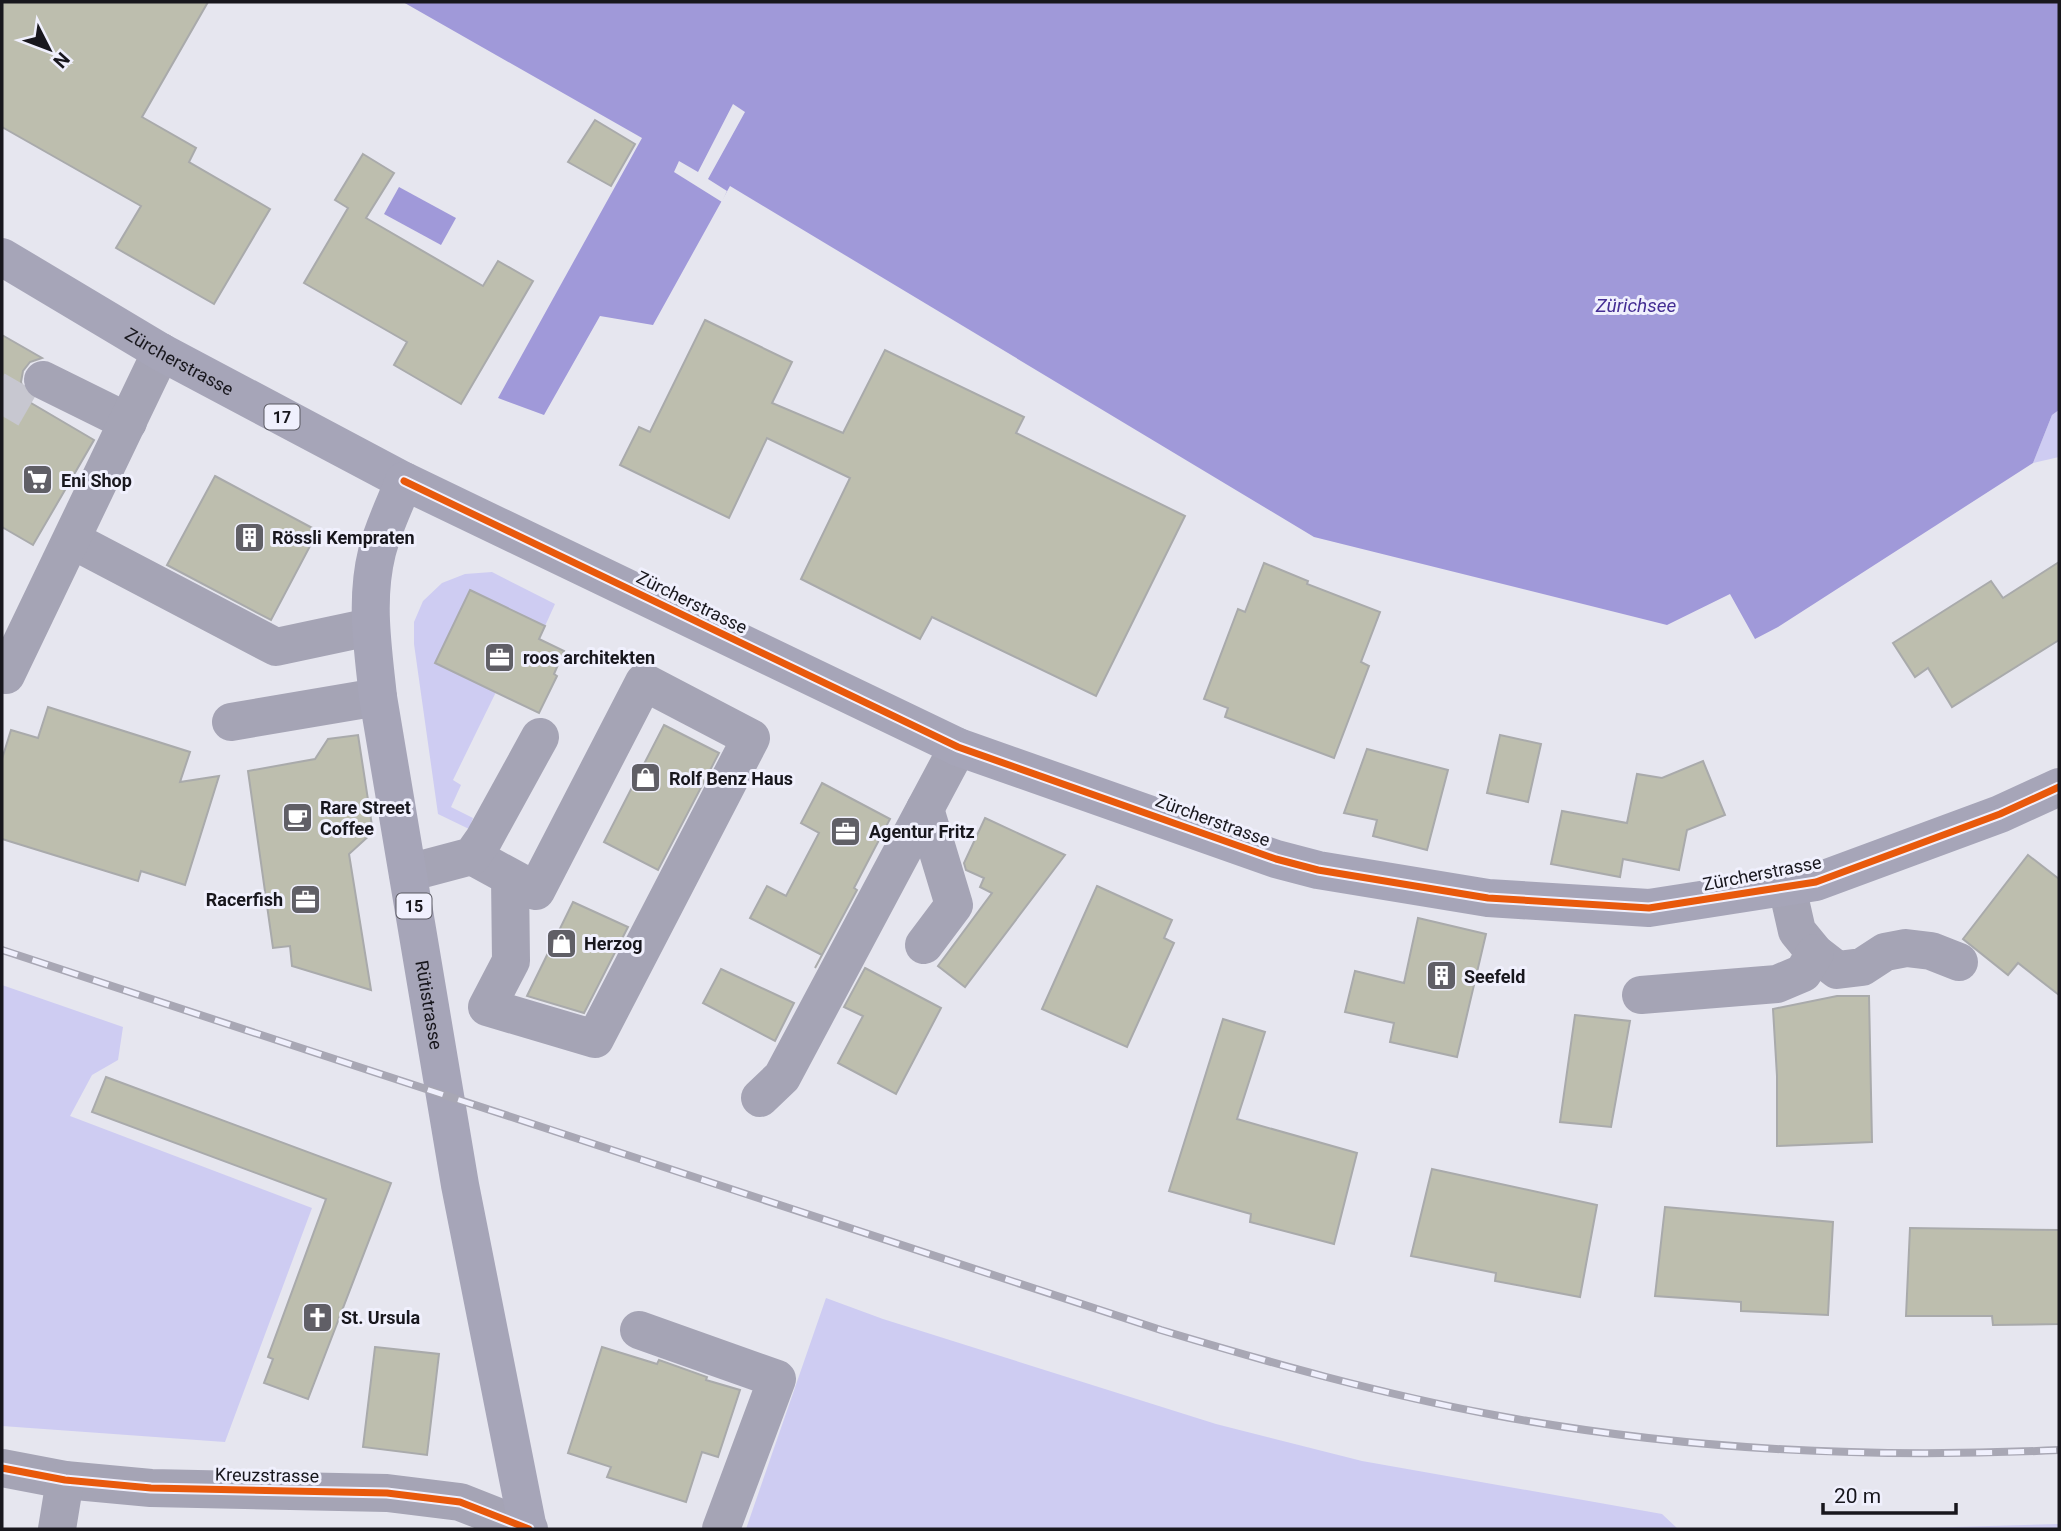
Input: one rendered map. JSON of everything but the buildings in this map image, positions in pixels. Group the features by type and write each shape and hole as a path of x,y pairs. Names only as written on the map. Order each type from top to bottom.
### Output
{"main road":[{"name":"Zürcherstrasse","path":"2,257 161,352 404,481 958,747 1276,859 1331,872 1488,898 1649,908 1816,882 2000,814 2059,787"},
{"name":"Rütistrasse","path":"404,481 377,551 373,578 370,628 378,697 460,1185 528,1529"}],"street":[{"path":"6,676 161,352"},
{"path":"43,380 128,422"},
{"path":"72,540 276,647 370,628"},
{"path":"472,856 536,891 644,682 751,738 596,1039 486,1007 511,961 510,877"},
{"path":"231,722 378,697"},
{"path":"408,873 472,856 540,737"},
{"path":"760,1098 782,1077 808,1004 925,809 958,747"},
{"path":"924,945 954,905 925,809"},
{"path":"1787,887 1797,931 1834,973"},
{"path":"1640,995 1777,984 1803,973 1834,973 1863,967 1885,951 1906,948 1930,951 1959,962"},
{"path":"639,1330 777,1379 721,1529"},
{"name":"Kreuzstrasse","path":"2,1468 65,1480 151,1488 387,1493 460,1502 528,1529"},
{"path":"57,1529 65,1480"}],"shaded area":[{"path":"2059,410 2059,457 2033,463 2052,415"},
{"path":"492,572 555,604 545,626 470,590 435,662 496,692 453,780 461,785 451,807 473,818 469,829 438,814 414,644 414,622 423,601 442,583 465,574"},
{"path":"2,985 123,1027 118,1060 92,1075 70,1116 312,1208 225,1442 2,1426"},
{"path":"826,1298 883,1319 1216,1424 1362,1461 1662,1514 1678,1529 746,1529"},
{"path":"2059,1524 2059,1529 1678,1529 1918,1528"}],"water":[{"name":"Zürichsee","path":"403,2 2059,2 2059,410 2052,415 2033,463 1778,627 1755,639 1730,594 1667,625 1314,537 730,186 653,325 600,316 544,415 498,398 642,138"},
{"path":"399,187 456,218 441,245 384,214"}],"pier":[{"path":"733,104 745,112 708,179 727,191 722,202 674,172 679,161 698,172"}],"tunnel":[{"path":"2,416 28,371"}],"railway":[{"path":"2,950 1161,1330 1368,1388 1452,1407 1564,1427 1705,1444 1846,1452 1988,1453 2059,1450"}],"cycle path":[{"path":"404,481 958,747 1276,859 1318,870 1488,898 1649,908 1816,882 2000,814 2059,787"},
{"path":"2,1468 65,1480 151,1488 387,1493 460,1502 529,1529"}],"place":[{"name":"Eni Shop","path":"38,480"},
{"name":"Rössli Kempraten","path":"249,537"},
{"name":"roos architekten","path":"500,657"},
{"name":"Rolf Benz Haus","path":"646,778"},
{"name":"Rare Street Coffee","path":"297,817"},
{"name":"Agentur Fritz","path":"846,831"},
{"name":"Racerfish","path":"306,899"},
{"name":"Herzog","path":"561,943"},
{"name":"Seefeld","path":"1441,976"},
{"name":"St. Ursula","path":"318,1317"}]}
